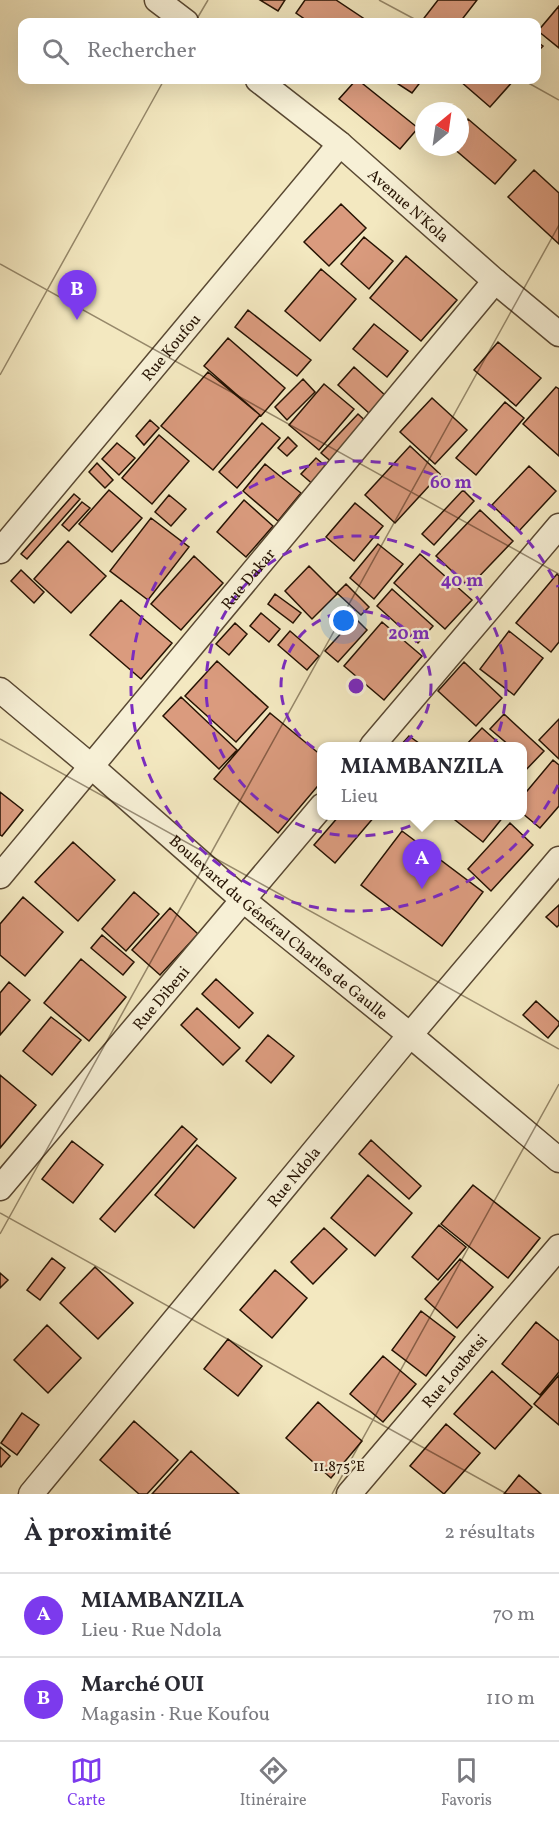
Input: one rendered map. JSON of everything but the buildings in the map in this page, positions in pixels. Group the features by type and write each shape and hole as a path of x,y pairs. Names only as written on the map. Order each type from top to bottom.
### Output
{"street":[{"path":"157,0 181,18"},
{"name":"Avenue N'Kola","path":"263,84 340,144 559,334"},
{"name":"Rue Koufou","path":"0,551 340,144"},
{"name":"Rue Dakar","path":"0,876 495,280"},
{"path":"376,742 559,526"},
{"name":"Boulevard du Général Charles de Gaulle","path":"0,690 92,767 242,899 411,1035 559,1160"},
{"name":"Rue Dibeni","path":"0,1188 317,811"},
{"name":"Rue Ndola","path":"31,1494 559,859"},
{"name":"Rue Loubetsi","path":"349,1494 559,1247"}],"place":[{"name":"Marché OUI","path":"77,320"},
{"name":"MIAMBANZILA","path":"422,889"}]}
